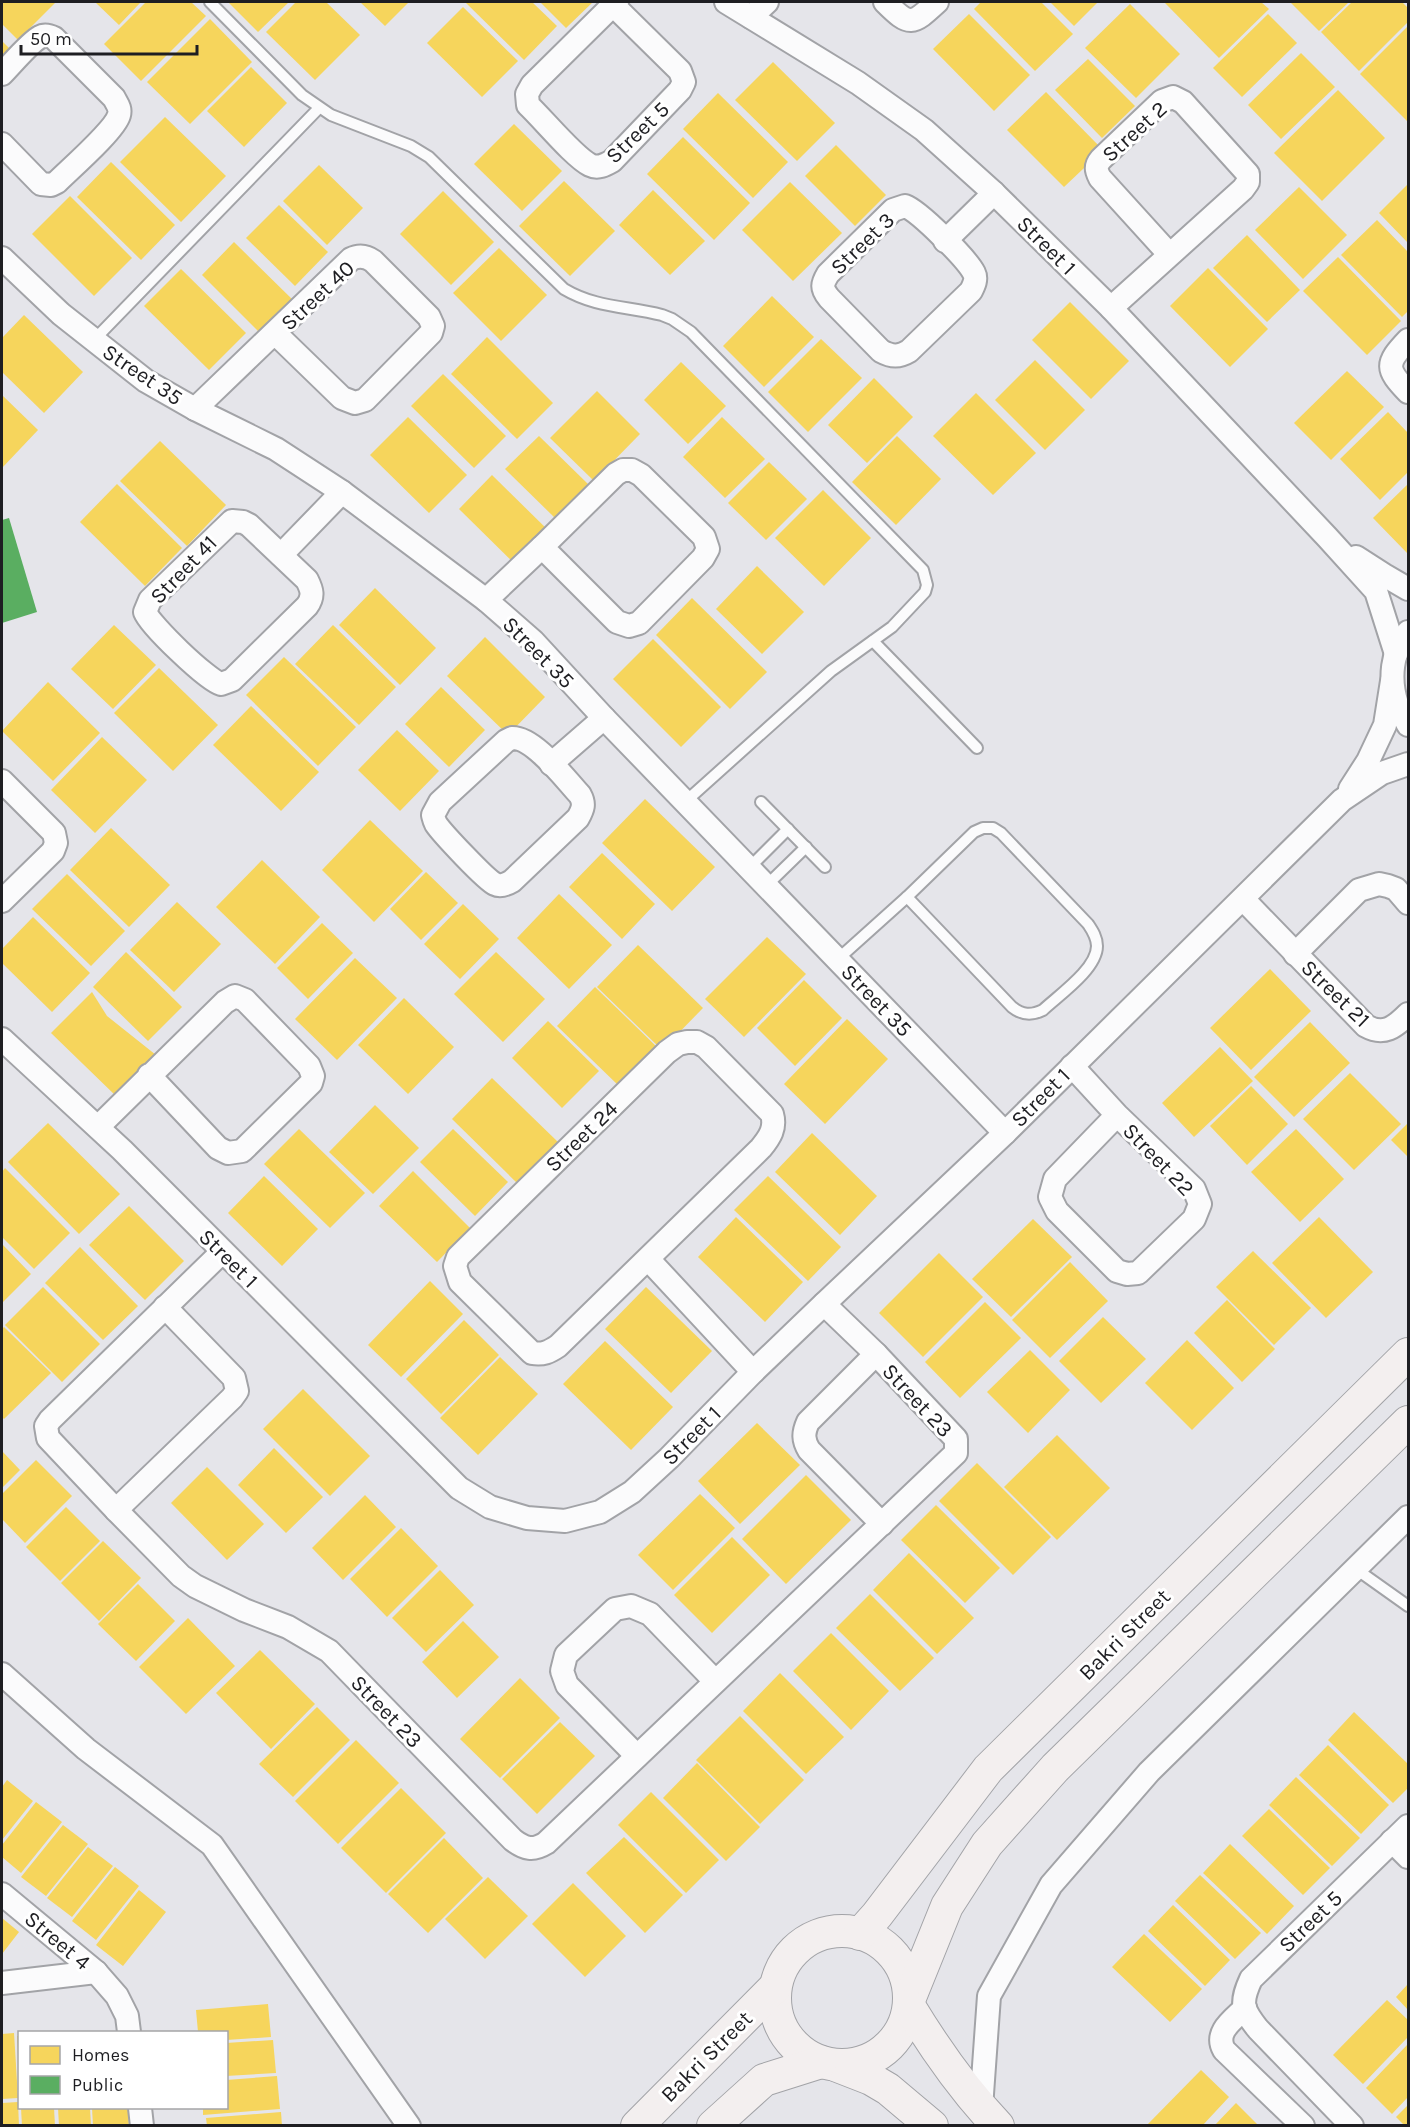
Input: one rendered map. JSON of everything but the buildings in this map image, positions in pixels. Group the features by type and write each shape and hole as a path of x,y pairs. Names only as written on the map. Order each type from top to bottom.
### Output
{"main road":[{"name":"Bakri Street","path":"860,1934 878,1915 988,1769 1408,1354"},
{"name":"Bakri Street","path":"909,2003 947,1906 987,1844 1055,1768 1408,1422"},
{"path":"931,2125 888,2089 871,2079 807,2055 794,2046 784,2033 777,2018 774,2003 775,1987 782,1965 796,1948 827,1932 849,1931 875,1940 887,1948 905,1974 909,2003 941,2057 989,2117"},
{"name":"Bakri Street","path":"638,2126 775,1987"},
{"path":"713,2126 764,2080 828,2063 862,2062 886,2049 902,2027 909,2003"}],"street":[{"name":"Street 1","path":"726,2 759,9 924,130 994,193 1111,308 1376,591 1396,654 1385,725 1368,761 1342,800"},
{"path":"885,2 900,17 907,20 920,18 937,2"},
{"name":"Street 5","path":"615,3 680,71 684,82 681,90 612,161 605,166 597,167 591,166 579,156 528,105 527,94 532,85 615,3"},
{"path":"2,74 37,39 45,35 50,36 114,98 120,113 112,127 57,182 51,185 41,184 2,144"},
{"name":"Street 2","path":"1111,308 1243,189 1249,178 1248,174 1183,102 1173,98 1162,101 1097,163 1096,170 1100,178 1170,254"},
{"path":"945,240 994,193"},
{"name":"Street 3","path":"905,206 917,212 945,240 974,273 974,285 971,291 904,354 890,356 881,351 823,289 823,283 828,274 899,207 905,206"},
{"name":"Street 40","path":"195,409 276,334 351,259 362,256 373,261 432,320 433,326 431,333 365,400 355,403 342,398 276,334"},
{"name":"Street 35","path":"2,258 61,314 146,381 195,409 276,449 342,492 486,600 532,641 1005,1133"},
{"path":"1408,340 1392,359 1390,366 1392,373 1408,392"},
{"path":"486,600 616,474 624,470 632,470 641,475 704,537 708,549 703,558 639,623 629,626 617,622 542,547"},
{"path":"281,555 342,492"},
{"name":"Street 41","path":"232,521 249,525 281,555 307,580 312,589 311,601 232,680 221,684 215,682 147,618 145,612 150,600 232,521"},
{"name":"Street 1","path":"1327,537 1408,589"},
{"path":"1396,654 1408,632"},
{"path":"1392,681 1397,706 1408,725"},
{"path":"551,764 604,718"},
{"path":"512,738 531,744 551,764 580,795 583,801 581,813 512,881 501,886 494,884 437,826 433,815 435,808 506,741 512,738"},
{"name":"Street 1","path":"2,1040 98,1127 459,1488 490,1506 527,1518 565,1521 600,1512 632,1492 669,1458 753,1372 1005,1133 1342,800 1382,773 1408,764"},
{"path":"2,781 54,833 56,843 53,851 2,901"},
{"name":"Street 21","path":"1295,954 1359,890 1371,885 1388,886 1396,889 1408,903"},
{"name":"Street 21","path":"1243,899 1366,1026 1372,1029 1389,1030 1408,1014"},
{"path":"98,1127 149,1075 225,1002 235,996 245,1000 309,1066 313,1076 311,1083 242,1151 228,1153 218,1148 149,1075"},
{"name":"Street 24","path":"697,1042 706,1047 772,1114 773,1131 761,1148 648,1259 558,1346 540,1355 524,1347 460,1282 454,1266 465,1249 667,1052 678,1044 697,1042"},
{"name":"Street 22","path":"1072,1066 1117,1115 1194,1189 1200,1204 1194,1219 1138,1273 1127,1274 1117,1271 1058,1211 1050,1197 1055,1179 1117,1115"},
{"name":"Street 23","path":"222,1252 50,1420 46,1426 48,1438 181,1576 195,1587 288,1627 329,1651 522,1846 530,1849 538,1848 546,1843 956,1453 956,1439 876,1354 824,1304"},
{"path":"648,1259 753,1372"},
{"path":"116,1510 232,1398 237,1390 234,1378 165,1307"},
{"name":"Street 23","path":"876,1354 808,1422 804,1430 804,1438 809,1450 882,1524"},
{"path":"989,2117 989,1996 1051,1885 1149,1772 1408,1517"},
{"path":"637,1756 567,1685 562,1671 566,1655 615,1609 631,1606 650,1614 715,1681"},
{"path":"2,1674 86,1749 212,1845 409,2126"},
{"name":"Street 5","path":"1245,2008 1243,2002 1251,1978 1400,1833 1408,1857"},
{"name":"Street 4","path":"2,1894 96,1972"},
{"path":"96,1972 117,1996 127,2016 129,2031"},
{"name":"Street 4","path":"2,1983 96,1972"},
{"path":"1245,2008 1224,2030 1220,2036 1220,2043 1224,2050 1303,2126"},
{"path":"1245,2008 1247,2015 1258,2030 1352,2126"},
{"path":"140,2109 142,2126"}],"lane":[{"path":"210,2 302,95 319,108 331,115 411,146 429,157 552,278 571,293 594,303 662,315 691,332 923,570 927,585 925,592 892,627 831,671 685,802"},
{"path":"94,340 319,108"},
{"path":"873,641 977,748"},
{"path":"761,802 825,867"},
{"path":"838,959 974,832 983,828 993,828 1002,833 1088,924 1095,934 1097,946 1095,958 1089,968 1043,1010 1035,1014 1019,1012 907,897"},
{"path":"749,868 788,829"},
{"path":"767,885 806,847"},
{"path":"1356,1569 1408,1606"}]}
